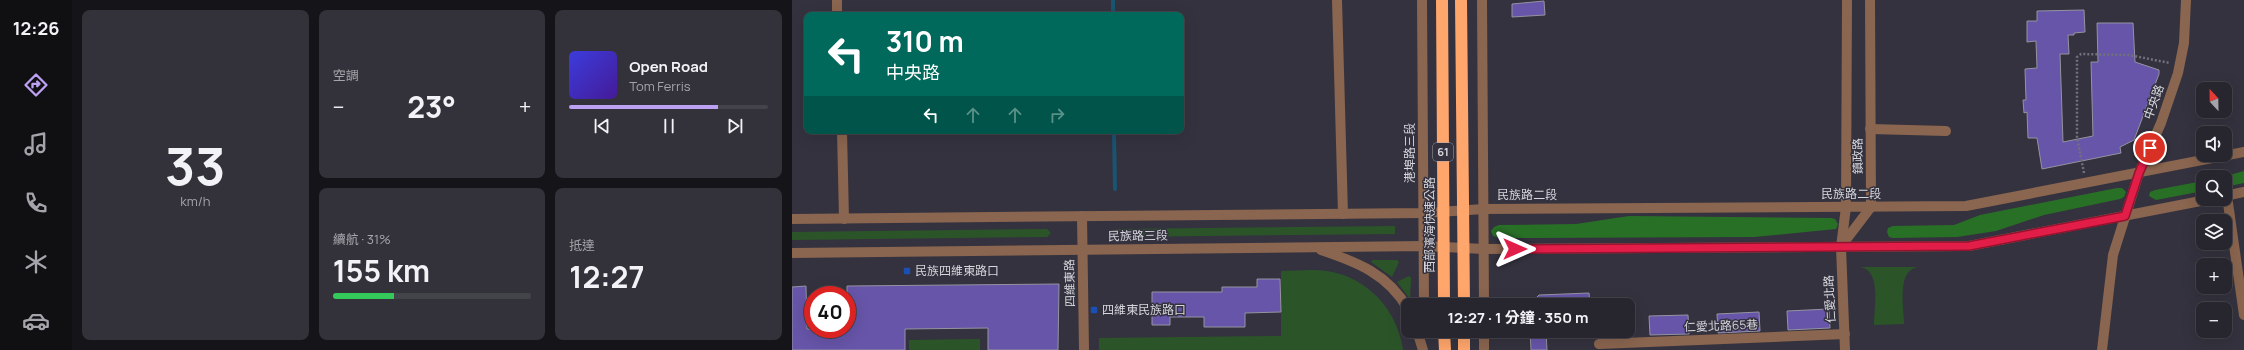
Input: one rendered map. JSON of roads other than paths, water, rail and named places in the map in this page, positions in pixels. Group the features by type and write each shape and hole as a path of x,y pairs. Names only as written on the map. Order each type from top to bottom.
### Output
{"highway":[{"name":"西部濱海快速公路","path":"1442,0 1444,298"},
{"name":"61","path":"1462,0 1464,298"},
{"path":"1444,338 1445,350"},
{"path":"1464,338 1464,350"}],"street":[{"path":"837,0 837,12"},
{"path":"1337,0 1344,214"},
{"name":"港埠路三段","path":"1422,0 1424,298"},
{"path":"1482,0 1484,298"},
{"name":"鎮政路","path":"1841,246 1846,207 1847,0"},
{"name":"鎮政路","path":"1870,0 1871,207"},
{"name":"中央路","path":"2102,350 2114,255 2139,173 2161,123 2180,65 2184,43 2186,0"},
{"path":"1870,129 1946,131"},
{"path":"842,134 844,219"},
{"name":"民族路二段","path":"1454,211 1484,209 1966,206 2244,152"},
{"path":"2232,195 2244,192"},
{"path":"1484,249 1969,246 2196,202"},
{"path":"2228,206 2242,284 2244,315"},
{"path":"1841,246 1871,207"},
{"name":"民族路三段","path":"792,219 1344,214 1454,211"},
{"name":"四維東路","path":"1082,216 1084,350"},
{"name":"民族路三段","path":"792,253 1424,246 1484,249"},
{"name":"仁愛北路","path":"1841,246 1845,350"},
{"path":"1313,248 1352,260 1374,272 1393,288 1401,299"},
{"name":"仁愛北路65巷","path":"1599,344 1845,334"},
{"path":"1420,338 1424,350"},
{"path":"1424,338 1424,350"},
{"path":"1484,338 1484,350"}],"waterway":[{"path":"1113,0 1113,12"},
{"path":"1114,134 1115,189"}],"place":[{"name":"民族四維東路口","path":"907,271"},
{"name":"四維東民族路口","path":"1094,310"}]}
